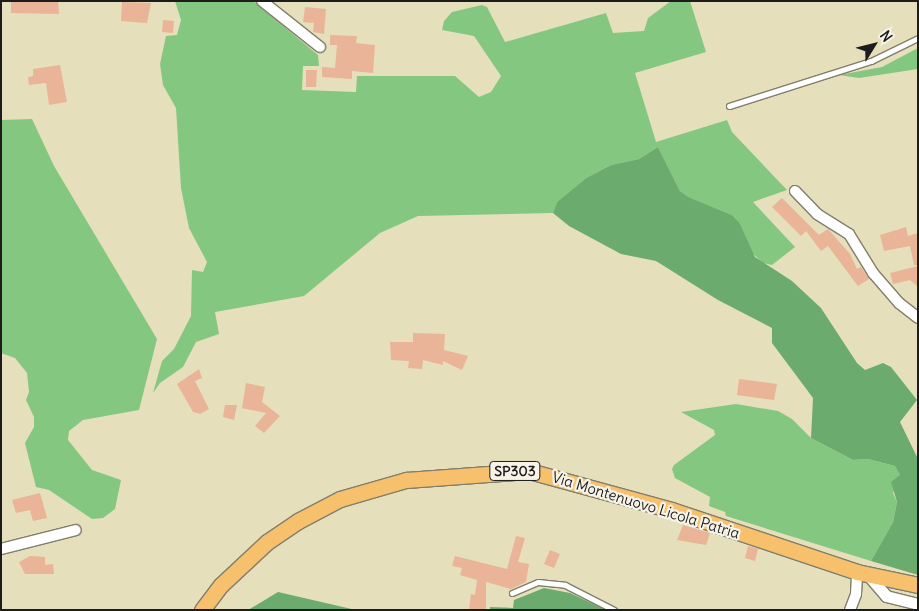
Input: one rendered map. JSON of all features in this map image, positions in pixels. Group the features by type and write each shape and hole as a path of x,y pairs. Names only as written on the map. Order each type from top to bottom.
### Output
{"main road":[{"name":"Via Montenuovo Licola Patria","path":"202,610 244,562 298,521 340,499 406,480 460,474 529,471 576,482 672,510 863,574 911,583"}],"street":[{"path":"262,1 320,47"},
{"path":"795,191 817,214 849,234 873,273 898,302 918,318"},
{"path":"1,549 76,530"},
{"path":"850,610 863,574 886,596 918,604"},
{"path":"901,600 892,589 911,583"}],"lane":[{"path":"729,106 872,61 918,38"},
{"path":"512,593 538,582 565,585 614,610"}],"green space":[{"path":"175,1 253,1 318,55 319,66 303,66 302,90 356,92 357,76 455,76 479,97 491,92 501,76 474,36 442,30 444,21 452,12 482,5 487,7 505,42 606,13 613,33 644,31 648,18 671,1 690,1 706,52 635,73 656,142 727,120 732,132 787,190 753,202 795,247 772,265 763,263 749,250 739,222 732,215 687,197 680,191 658,147 639,159 611,165 586,178 557,202 553,213 418,216 380,233 304,296 215,312 219,334 196,342 183,367 160,383 153,393 162,361 174,349 191,316 192,270 203,272 207,262 189,228 181,188 176,108 163,85 160,64 166,36 177,35 181,20"},
{"path":"918,48 918,69 859,78 839,75 882,67"},
{"path":"32,119 54,166 157,339 139,410 83,420 69,431 68,440 92,470 121,480 115,509 103,518 92,519 49,490 36,487 25,443 34,427 34,417 26,400 29,392 27,373 15,358 1,353 1,120"},
{"path":"658,147 680,191 688,197 732,215 739,222 755,257 792,281 821,308 857,363 865,370 883,363 891,367 917,400 900,422 918,459 918,575 871,561 893,522 897,502 891,482 900,475 895,466 868,459 853,460 811,438 813,398 772,343 772,328 718,300 656,261 621,254 569,226 553,213 557,202 586,178 611,165 639,159"},
{"path":"736,404 778,411 792,419 811,438 853,460 868,459 895,466 900,475 893,493 897,502 893,522 871,561 726,516 725,512 709,506 710,497 675,478 672,469 674,465 715,435 714,430 681,412"},
{"path":"544,588 570,593 606,610 490,610 490,607 513,608 514,600"},
{"path":"278,592 356,610 248,610"}],"building":[{"path":"11,1 58,1 59,14 11,13"},
{"path":"122,2 151,3 147,23 121,21"},
{"path":"305,7 326,9 324,34 313,32 314,23 303,22"},
{"path":"163,20 174,21 173,33 162,32"},
{"path":"330,35 357,36 356,43 375,45 373,73 352,71 352,79 322,77 322,67 335,68 337,45 330,45"},
{"path":"60,65 67,102 49,105 46,83 29,85 28,77 33,76 33,69"},
{"path":"306,70 317,70 316,87 306,87"},
{"path":"782,198 819,235 828,229 850,254 857,269 861,267 869,279 858,286 828,246 821,251 806,231 801,236 772,207"},
{"path":"906,227 908,236 918,233 918,265 914,265 910,246 884,251 880,235"},
{"path":"918,266 918,287 910,280 893,284 890,273"},
{"path":"413,333 445,334 444,350 468,356 462,370 443,361 443,365 423,360 422,369 408,368 409,361 391,360 390,342 413,342"},
{"path":"199,369 202,378 195,381 209,409 200,414 193,412 177,384"},
{"path":"739,379 777,384 774,400 737,395"},
{"path":"246,383 265,387 262,402 280,416 264,433 255,426 266,413 242,408"},
{"path":"225,405 237,405 234,420 223,417"},
{"path":"40,493 47,518 33,521 30,510 16,513 12,500"},
{"path":"683,525 710,533 706,545 677,540"},
{"path":"516,536 525,538 518,562 529,564 526,582 511,589 486,582 486,609 469,610 471,594 475,595 477,580 460,575 462,568 452,566 455,556 507,569"},
{"path":"748,546 758,549 755,561 745,558"},
{"path":"550,550 560,554 554,568 544,564"},
{"path":"30,556 45,557 45,565 53,564 54,574 25,574 19,562"}]}
